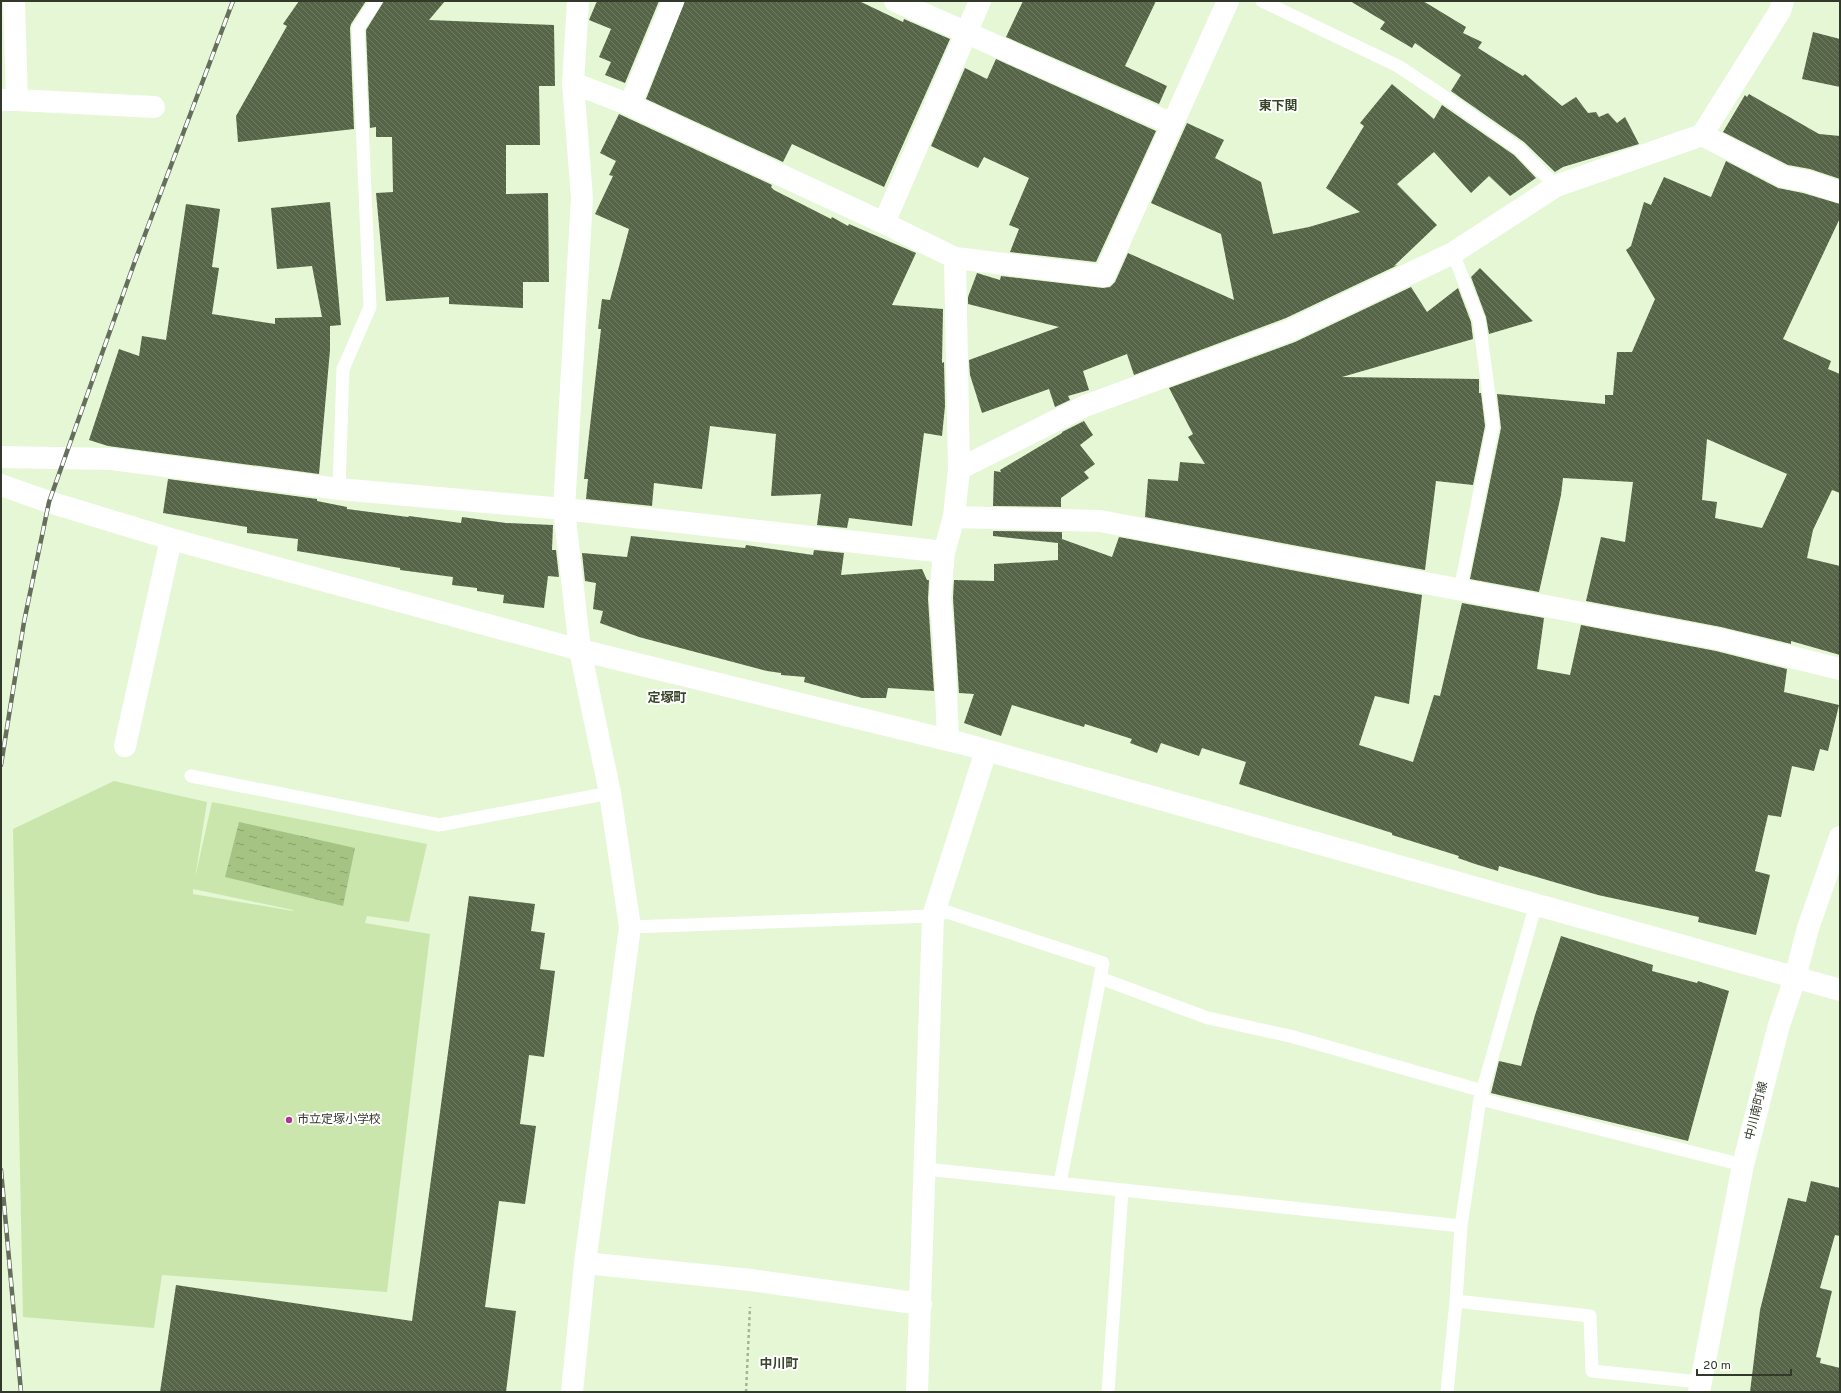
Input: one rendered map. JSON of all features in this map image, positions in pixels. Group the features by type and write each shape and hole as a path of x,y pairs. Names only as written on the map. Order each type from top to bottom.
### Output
{"street":[{"path":"14,1 9,100 154,107"},
{"path":"572,1392 585,1264 630,927 610,793 580,650 564,509 582,198 573,83 578,1"},
{"path":"630,105 673,1"},
{"path":"895,1 1172,124"},
{"path":"884,223 980,1"},
{"path":"573,83 630,105 884,223 955,258 1104,276 1228,1"},
{"path":"959,469 1085,406 1291,330 1453,253 1556,186 1702,135 1780,11 1783,1"},
{"path":"1702,135 1784,177 1806,181 1840,192"},
{"path":"948,740 944,641 940,598 944,552 954,517 959,469 955,258"},
{"path":"1,457 112,459 339,490 564,509 944,552"},
{"path":"1,485 49,502 171,539 580,650 948,740 1840,990"},
{"path":"954,517 1100,521 1719,639 1840,669"},
{"path":"125,746 171,539"},
{"path":"917,1392 926,1169 933,916 986,751"},
{"name":"中川南町線","path":"1700,1387 1743,1165 1779,1024 1795,978 1808,928 1840,837"},
{"path":"585,1264 751,1280 921,1304"}],"lane":[{"path":"339,490 343,369 370,307 358,28 376,1"},
{"path":"1262,1 1398,66 1519,149 1556,186"},
{"path":"1453,253 1479,320 1493,426 1460,590"},
{"path":"191,776 438,825 610,793"},
{"path":"1447,1392 1456,1301 1461,1226 1481,1095 1536,904"},
{"path":"630,927 933,916 947,912 1103,963 1060,1183"},
{"path":"1100,978 1208,1018 1290,1036 1481,1095 1743,1165"},
{"path":"926,1169 1461,1226"},
{"path":"1108,1392 1122,1190"},
{"path":"1456,1301 1590,1316 1592,1371 1700,1387"}],"path":[{"path":"746,1392 751,1280"}],"shaded area":[{"path":"114,781 207,802 195,878 212,802 427,844 409,922 367,916 365,923 430,934 387,1292 162,1275 154,1328 23,1317 13,829","holes":["193,889 293,910 193,894"]}],"water":[{"path":"239,822 355,848 343,906 225,877"}],"building":[{"path":"299,1 366,1 350,28 354,129 238,142 236,116 287,26 283,24"},
{"path":"384,1 445,1 429,20 554,25 555,86 539,86 540,145 506,145 506,194 548,193 549,282 523,282 523,308 449,304 449,297 386,301 376,193 393,192 392,137 376,137 376,127 370,128 366,30"},
{"path":"597,1 659,1 625,83 605,75 611,62 599,57 611,29 589,20"},
{"path":"685,1 859,1 903,22 904,19 950,39 884,187 792,144 783,162 646,99"},
{"path":"1023,1 1156,1 1125,66 1167,86 1159,104 1006,37"},
{"path":"1350,1 1423,1 1466,27 1463,33 1482,42 1478,48 1523,76 1525,74 1562,106 1576,97 1588,113 1596,112 1599,117 1608,113 1617,123 1625,117 1639,144 1563,167 1555,172 1524,142 1451,91 1461,75 1415,43 1412,48 1380,29 1385,22"},
{"path":"1813,32 1840,39 1840,87 1802,79"},
{"path":"996,59 1156,131 1096,262 1010,252 1019,229 1009,225 1029,178 984,157 978,168 931,146 965,68 987,79"},
{"path":"1392,84 1434,119 1442,105 1514,155 1536,178 1510,196 1489,176 1471,193 1434,152 1397,184 1437,225 1394,266 1398,265 1286,318 1134,375 1127,354 1083,371 1089,390 1068,396 1070,400 1055,407 1049,389 982,413 970,375 969,360 1059,327 968,304 968,297 977,273 1000,280 1001,276 1103,288 1110,287 1115,282 1128,253 1234,300 1221,234 1151,203 1187,123 1224,140 1215,158 1261,182 1273,234 1309,227 1360,212 1326,188 1364,126 1360,123"},
{"path":"1749,94 1819,134 1840,136 1840,179 1810,169 1788,165 1723,132 1745,95 1747,97"},
{"path":"619,114 772,185 771,187 774,190 831,219 832,217 848,226 849,224 916,253 892,305 943,309 942,363 944,362 945,406 942,436 924,433 912,526 849,518 847,528 817,525 821,494 771,496 776,434 710,426 702,489 654,483 652,506 586,499 588,479 584,479 601,329 598,329 602,299 610,300 629,229 595,214 613,176 609,175 616,161 600,153"},
{"path":"1726,161 1778,188 1803,193 1840,204 1840,218 1783,339 1831,361 1828,369 1840,374 1840,493 1832,490 1813,530 1807,558 1840,566 1840,655 1791,641 1791,644 1721,627 1586,601 1601,537 1625,542 1633,482 1563,478 1561,495 1539,592 1470,579 1501,428 1497,394 1605,404 1605,395 1613,395 1617,352 1632,352 1655,299 1626,250 1631,246 1644,202 1651,205 1664,177 1711,197","holes":["1707,439 1787,474 1762,528 1715,518 1717,502 1702,500"]},
{"path":"330,202 341,325 330,326 330,350 319,474 108,446 89,440 119,349 139,356 142,336 166,340 186,204 220,209 212,267 219,268 212,314 275,324 275,318 322,317 312,266 277,269 271,208"},
{"path":"1480,268 1533,321 1489,334 1486,317 1471,277"},
{"path":"1411,287 1427,312 1458,288 1471,322 1473,339 1342,377 1479,379 1479,393 1481,393 1485,426 1473,485 1436,481 1425,570 1145,517 1148,479 1178,481 1180,462 1205,464 1188,437 1193,434 1169,388 1295,342"},
{"path":"1084,421 1093,435 1080,445 1095,464 1084,472 1089,478 1061,498 1061,507 993,506 994,471 1001,472 1000,470 1062,432"},
{"path":"168,479 317,499 317,501 347,507 347,509 408,517 461,523 462,517 506,523 553,525 552,550 556,550 559,577 548,576 544,608 503,603 504,595 477,591 477,588 452,585 453,577 400,570 400,568 297,551 298,539 247,533 247,527 163,513"},
{"path":"993,531 1062,532 1062,539 1112,557 1119,537 1422,595 1409,704 1375,696 1359,745 1413,762 1434,695 1440,696 1462,603 1544,618 1537,669 1570,675 1581,625 1716,651 1787,669 1784,692 1839,705 1828,751 1820,749 1814,771 1792,766 1781,817 1768,815 1755,871 1770,875 1756,935 1698,922 1699,917 1598,895 1499,866 1498,871 1475,864 1458,858 1459,856 1392,835 1392,833 1239,784 1246,762 1202,748 1199,756 1161,743 1157,753 1130,743 1132,739 1085,724 1084,727 1012,705 1001,736 964,723 974,694 959,693 953,598 954,580 994,581 994,564 1058,560 1058,543 993,536"},
{"path":"631,536 745,548 746,545 813,555 814,550 844,553 841,575 922,569 927,580 929,580 928,599 934,691 888,688 886,698 862,698 804,682 805,677 781,675 781,673 767,671 639,637 600,623 603,611 593,609 596,583 585,581 582,553 627,557"},
{"path":"469,896 535,904 531,931 545,933 540,969 555,971 544,1057 529,1055 520,1124 536,1126 525,1204 499,1201 485,1307 516,1311 506,1392 160,1392 176,1285 412,1321"},
{"path":"1561,936 1653,965 1652,971 1697,983 1698,981 1729,991 1688,1141 1491,1093 1499,1061 1521,1066 1535,1015"},
{"path":"1811,1181 1840,1188 1840,1236 1835,1235 1820,1288 1832,1291 1816,1357 1821,1358 1820,1363 1840,1368 1840,1392 1750,1392 1760,1310 1788,1198 1806,1202"}],"railway":[{"path":"1,765 24,622 49,502 135,261 233,1"},
{"path":"1,1170 21,1392"}],"place":[{"name":"市立定塚小学校","path":"289,1120"}],"district":[{"name":"東下関","path":"1278,107"},
{"name":"定塚町","path":"667,699"},
{"name":"中川町","path":"779,1365"}]}
